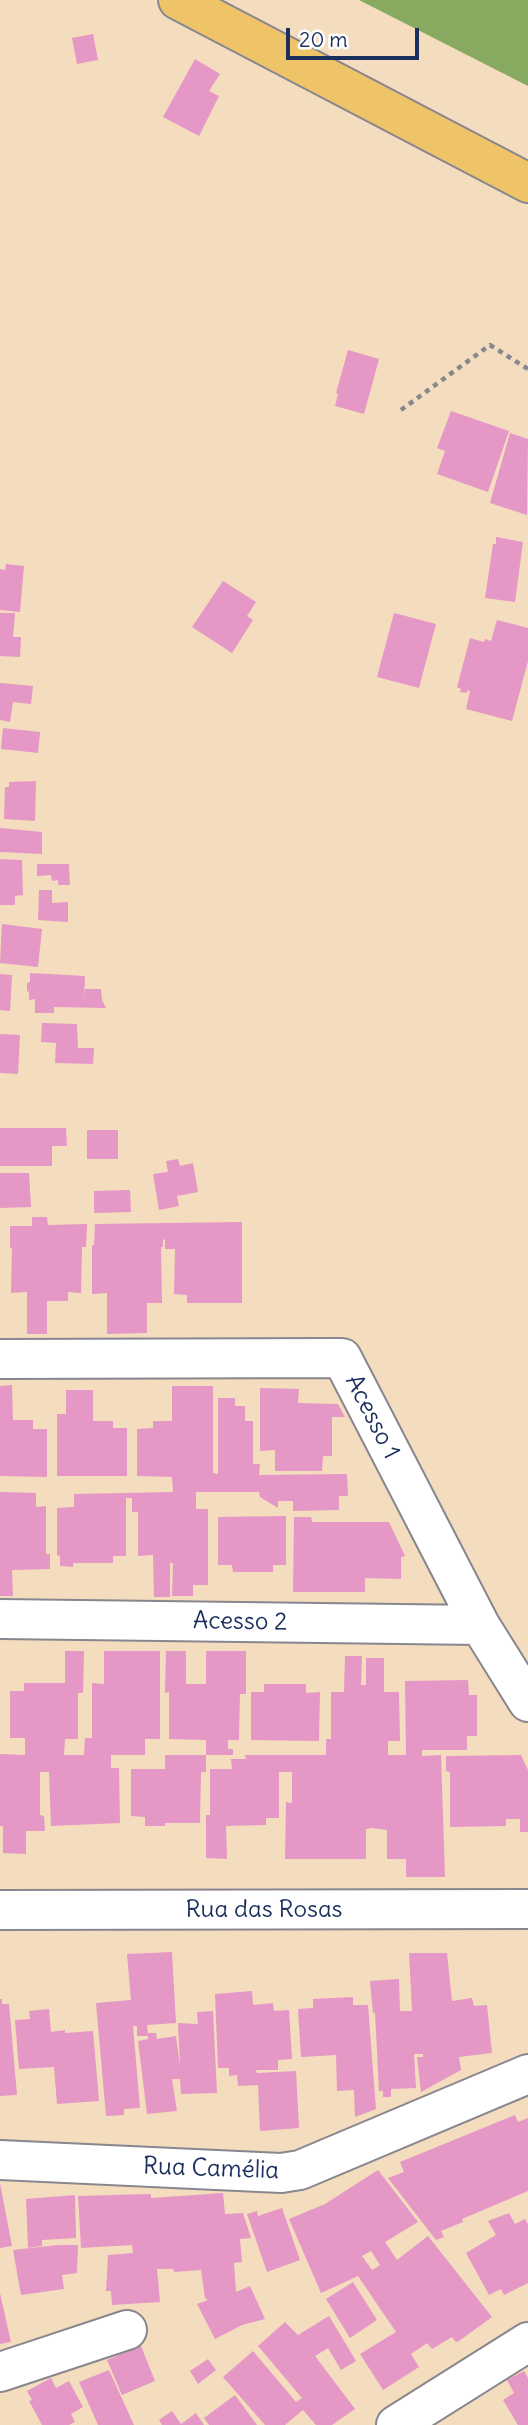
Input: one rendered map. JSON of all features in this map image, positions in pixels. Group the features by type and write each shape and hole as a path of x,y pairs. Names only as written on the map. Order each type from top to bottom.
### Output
{"main road":[{"path":"178,0 528,183"}],"street":[{"name":"Acesso 1","path":"0,1359 342,1358 480,1625 528,1702"},
{"name":"Acesso 2","path":"0,1619 480,1625"},
{"name":"Rua das Rosas","path":"0,1910 528,1909"},
{"name":"Rua Camélia","path":"0,2160 281,2174 300,2170 528,2074"},
{"path":"0,2372 127,2330"},
{"path":"396,2425 528,2342"}],"path":[{"path":"401,410 490,345 528,369"}],"green space":[{"path":"359,0 528,0 528,86"}],"building":[{"path":"93,34 98,60 77,64 72,38"},
{"path":"195,59 220,74 209,91 219,96 199,136 163,117"},
{"path":"348,350 379,359 364,414 335,406"},
{"path":"451,411 509,431 488,492 437,474 445,451 437,448"},
{"path":"510,433 528,439 527,515 490,503"},
{"path":"496,537 523,542 515,602 485,598"},
{"path":"6,564 24,566 20,612 0,610 0,569 5,570"},
{"path":"223,581 256,602 247,616 253,620 232,653 192,627"},
{"path":"0,613 15,613 13,637 21,637 20,657 0,656"},
{"path":"394,613 436,624 419,688 377,677"},
{"path":"497,620 528,628 528,661 512,721 466,709 470,691 460,692 461,689 457,687 470,638 491,641"},
{"path":"0,683 33,686 31,704 13,702 10,722 0,720"},
{"path":"3,728 40,732 38,753 1,749"},
{"path":"36,781 35,821 4,819 5,787 9,787 9,782"},
{"path":"0,828 42,832 42,854 0,852"},
{"path":"0,859 22,860 23,895 15,896 15,905 0,905"},
{"path":"37,864 69,864 70,885 58,885 58,880 52,881 51,875 37,876"},
{"path":"39,890 52,890 52,903 68,902 68,922 38,920"},
{"path":"2,924 42,929 38,967 0,963"},
{"path":"30,973 85,976 84,1002 85,989 101,989 106,1008 54,1007 54,1013 35,1013 35,999 29,1000 29,991 27,992"},
{"path":"0,974 12,975 10,1011 0,1010"},
{"path":"42,1023 77,1024 78,1048 94,1048 93,1064 55,1063 56,1043 41,1042"},
{"path":"0,1034 20,1035 18,1074 0,1073"},
{"path":"0,1128 66,1128 67,1146 52,1146 52,1166 0,1166"},
{"path":"87,1130 118,1130 118,1159 87,1159"},
{"path":"178,1159 180,1166 193,1163 198,1192 177,1196 179,1206 159,1210 153,1174 168,1172 166,1161"},
{"path":"0,1173 29,1173 31,1207 0,1208"},
{"path":"130,1190 131,1212 94,1213 94,1191"},
{"path":"32,1217 47,1217 48,1225 87,1224 86,1247 82,1247 81,1293 68,1292 68,1301 47,1301 47,1334 27,1334 27,1292 11,1293 10,1226 32,1226"},
{"path":"242,1222 242,1303 187,1303 187,1295 174,1294 175,1249 165,1249 163,1239 162,1303 147,1303 147,1333 107,1334 107,1293 92,1294 95,1224"},
{"path":"12,1385 13,1420 33,1420 33,1429 47,1429 47,1477 0,1476 0,1386"},
{"path":"172,1386 213,1386 213,1473 218,1474 218,1398 235,1398 235,1406 245,1406 245,1421 253,1421 253,1464 260,1464 259,1475 347,1474 348,1496 339,1496 339,1510 293,1511 293,1501 278,1501 278,1508 260,1497 259,1492 196,1492 196,1509 208,1509 208,1585 193,1585 193,1596 172,1596 173,1563 170,1563 170,1597 154,1597 153,1555 138,1556 138,1512 132,1512 132,1498 126,1498 126,1556 113,1556 113,1563 73,1563 73,1567 60,1566 60,1556 57,1555 57,1508 74,1507 74,1494 173,1492 172,1477 137,1476 137,1429 153,1428 153,1421 172,1421"},
{"path":"260,1388 299,1389 298,1403 338,1404 345,1417 332,1417 332,1456 323,1456 322,1471 275,1471 275,1450 260,1451"},
{"path":"66,1390 93,1390 93,1421 113,1421 113,1428 127,1428 127,1476 57,1476 57,1414 66,1414"},
{"path":"0,1492 36,1493 36,1507 46,1506 46,1554 50,1554 50,1569 12,1570 13,1596 0,1596"},
{"path":"286,1516 286,1565 273,1565 273,1572 233,1572 232,1565 218,1565 218,1517"},
{"path":"294,1517 311,1517 312,1522 389,1522 405,1556 401,1557 401,1579 365,1578 365,1592 293,1592"},
{"path":"65,1651 84,1651 83,1693 78,1693 78,1739 65,1739 64,1755 84,1755 85,1738 92,1738 92,1683 104,1684 104,1651 160,1651 160,1739 145,1739 145,1755 111,1755 111,1768 119,1768 120,1823 51,1826 49,1772 40,1772 40,1815 44,1816 45,1831 26,1831 26,1854 3,1853 3,1826 0,1826 0,1754 25,1755 25,1738 10,1738 10,1691 24,1691 24,1683 65,1683"},
{"path":"166,1651 186,1651 186,1684 206,1684 206,1651 246,1651 246,1694 240,1694 239,1740 228,1740 228,1749 233,1749 233,1755 206,1755 206,1740 169,1739 169,1692 165,1693"},
{"path":"345,1656 362,1656 361,1685 366,1685 366,1658 384,1658 384,1692 399,1692 400,1741 388,1741 388,1755 406,1755 405,1681 468,1680 469,1695 477,1695 477,1736 467,1736 467,1750 422,1750 422,1756 441,1755 445,1877 406,1877 406,1859 387,1859 387,1830 372,1828 366,1829 366,1859 285,1859 286,1802 292,1803 292,1772 279,1772 279,1818 266,1818 266,1825 226,1826 227,1859 206,1858 210,1769 232,1769 231,1759 246,1759 245,1755 326,1755 326,1739 331,1739 331,1692 344,1692"},
{"path":"264,1684 306,1684 306,1693 320,1692 319,1741 251,1740 251,1692 264,1692"},
{"path":"165,1755 206,1755 206,1772 201,1772 200,1823 145,1826 145,1817 131,1816 131,1769 165,1769"},
{"path":"521,1755 528,1770 528,1832 520,1832 520,1819 506,1819 506,1826 450,1827 450,1772 446,1771 446,1756"},
{"path":"172,1952 176,2023 147,2025 148,2033 156,2033 157,2039 176,2036 180,2067 178,2023 198,2024 197,2012 213,2011 217,2093 181,2094 180,2079 172,2079 177,2111 147,2114 138,2041 148,2039 148,2036 137,2036 137,2026 133,2026 140,2108 124,2109 124,2115 106,2116 96,2003 131,2000 127,1954"},
{"path":"409,1953 447,1953 452,2001 472,1998 474,2006 487,2005 492,2053 459,2057 461,2070 421,2092 417,2057 423,2057 423,2054 414,2054 416,2088 391,2089 391,2097 383,2097 383,2091 379,2091 375,2012 373,2013 370,1981 399,1979 400,2011 412,2011"},
{"path":"252,1991 253,2005 273,2003 274,2011 289,2010 292,2059 278,2060 278,2070 256,2070 257,2073 296,2071 299,2128 260,2131 258,2085 238,2086 237,2075 229,2076 229,2068 218,2068 215,1994"},
{"path":"353,1997 353,2005 368,2005 376,2109 355,2117 354,2090 337,2091 336,2055 301,2057 298,2009 313,2008 313,1999"},
{"path":"0,1999 2,2004 9,2004 17,2095 0,2096"},
{"path":"49,2009 51,2032 93,2031 99,2101 57,2104 54,2067 19,2069 15,2020 30,2019 29,2011"},
{"path":"515,2115 518,2122 528,2118 528,2191 462,2219 463,2222 441,2231 444,2237 436,2240 388,2178 404,2172 400,2162"},
{"path":"378,2170 418,2222 385,2242 397,2260 428,2236 492,2317 459,2341 456,2342 452,2337 432,2349 427,2343 411,2354 419,2367 383,2390 360,2354 396,2332 358,2276 321,2293 289,2219 325,2204","holes":["371,2251 380,2265 372,2270 362,2256"]},
{"path":"0,2183 12,2246 0,2248"},
{"path":"223,2193 225,2214 243,2213 251,2238 240,2239 242,2262 234,2263 236,2292 250,2286 265,2319 242,2325 215,2339 197,2304 208,2300 205,2298 201,2270 174,2272 173,2269 157,2269 160,2302 112,2305 111,2291 106,2291 108,2255 133,2253 132,2245 81,2248 78,2196 151,2194 151,2198"},
{"path":"75,2195 76,2238 42,2240 42,2246 28,2248 26,2199"},
{"path":"282,2208 300,2260 267,2272 247,2214 257,2211 258,2216"},
{"path":"509,2213 515,2224 525,2219 528,2224 528,2283 504,2295 501,2289 489,2295 466,2253 496,2235 488,2221"},
{"path":"78,2245 77,2273 62,2275 64,2289 21,2295 13,2250"},
{"path":"353,2282 377,2320 350,2338 326,2299"},
{"path":"0,2293 11,2342 0,2344"},
{"path":"329,2316 356,2361 341,2370 328,2348 315,2356 355,2409 332,2425 316,2425 303,2410 285,2425 265,2425 223,2377 253,2351 296,2402 302,2398 258,2346 285,2322 298,2335"},
{"path":"141,2346 155,2381 122,2395 107,2360"},
{"path":"208,2359 216,2370 198,2384 190,2371"},
{"path":"109,2370 134,2425 98,2425 79,2382"},
{"path":"524,2371 528,2378 528,2425 518,2425 503,2400 514,2393 507,2380"},
{"path":"51,2378 56,2388 69,2381 83,2407 71,2414 75,2422 69,2425 42,2425 29,2401 32,2400 27,2391"},
{"path":"235,2395 257,2425 209,2425 204,2418"},
{"path":"172,2411 181,2424 196,2413 204,2425 162,2425 159,2420"}]}
